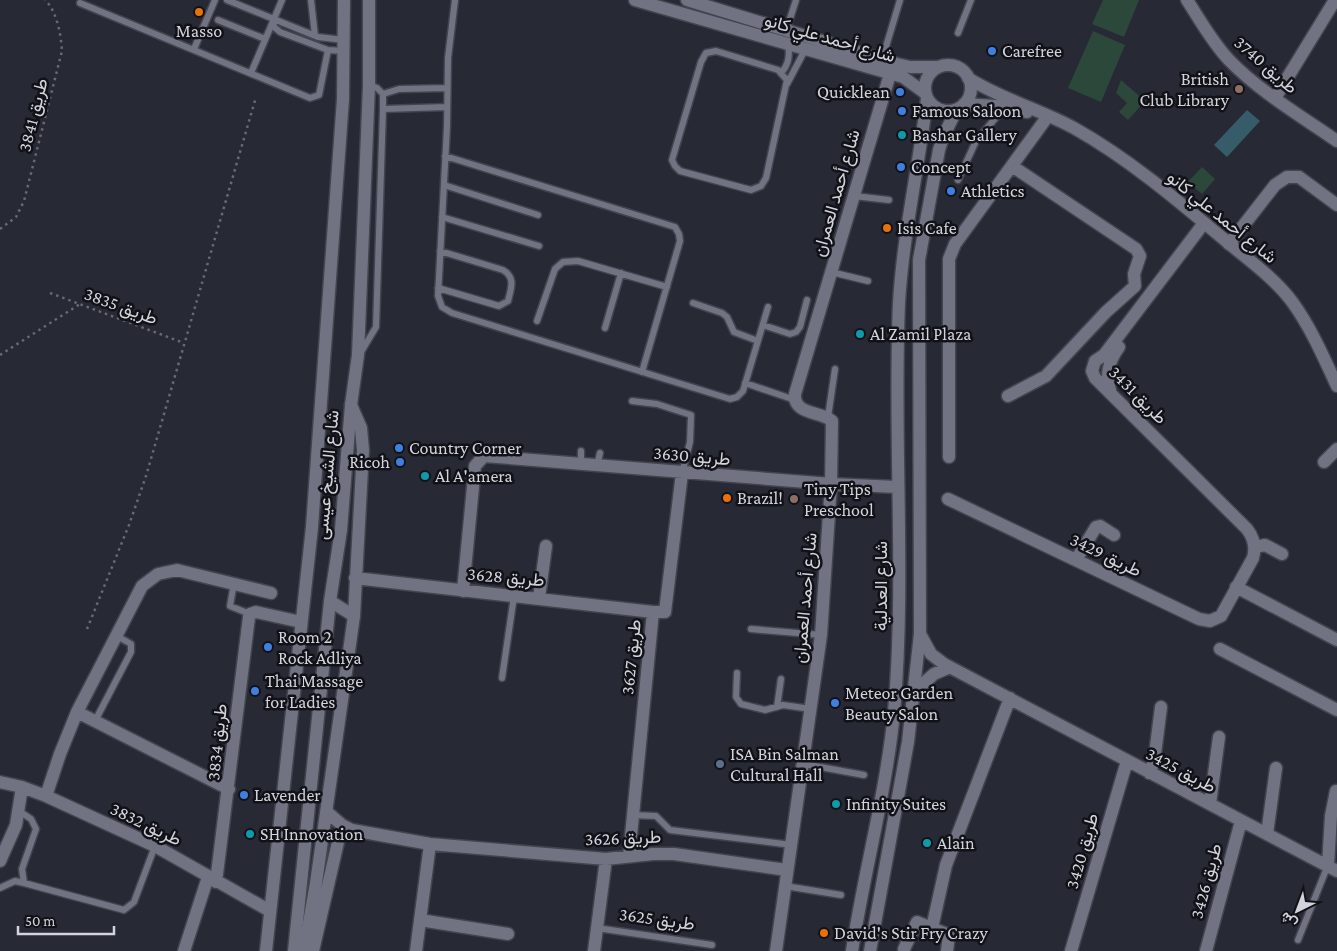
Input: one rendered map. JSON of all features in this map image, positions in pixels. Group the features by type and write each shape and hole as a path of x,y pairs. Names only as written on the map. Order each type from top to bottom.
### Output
{"street":[{"name":"شارع الشيخ عيسى","path":"266,951 312,527 344,45 344,0"},
{"name":"شارع الشيخ عيسى","path":"294,951 330,601 340,530 351,405 358,355 369,85 369,0"},
{"path":"369,31 377,0"},
{"name":"شارع أحمد علي كانو","path":"634,0 909,80 926,95"},
{"name":"طريق 3740","path":"1187,0 1228,58 1275,98 1337,141"},
{"path":"1275,98 1336,0"},
{"name":"شارع أحمد علي كانو","path":"691,1 882,60 910,67 938,67"},
{"path":"870,951 914,692 920,634 919,260 939,150 943,137 961,107 970,92 968,78 964,72 952,66 938,67 929,75 926,95 931,104 943,111 961,107"},
{"name":"شارع أحمد العمران","path":"794,400 890,74"},
{"name":"شارع أحمد علي كانو","path":"968,78 997,95 1072,128 1113,153 1229,244 1279,287 1292,302 1308,327 1337,386"},
{"name":"شارع العدلية","path":"852,951 894,715 899,616 897,487 900,294 904,244 922,143 926,95"},
{"name":"شارع أحمد علي كانو","path":"961,107 1005,108 1046,115"},
{"path":"949,457 949,259 955,244 1012,166 1046,115"},
{"path":"1012,166 1136,249 1140,256 1134,274 1135,286"},
{"path":"1229,244 1275,185 1287,177 1299,177 1306,180 1337,205"},
{"name":"طريق 3431","path":"1208,227 1204,239 1152,298 1114,348 1095,361 1092,371 1095,378 1247,529 1255,547"},
{"path":"1135,286 1152,298"},
{"path":"1008,396 1046,376 1106,312 1135,286"},
{"path":"794,400 802,408 828,417"},
{"path":"304,951 327,812 354,616 363,450 361,428 351,405"},
{"name":"شارع أحمد العمران","path":"776,951 812,709 821,634 834,427 828,417"},
{"path":"1324,462 1337,449"},
{"name":"طريق 3630","path":"463,591 471,465 484,456 682,474 897,487"},
{"name":"طريق 3627","path":"629,856 654,612 665,612 682,474"},
{"name":"طريق 3429","path":"948,499 1204,621 1216,619 1220,616 1236,587"},
{"path":"1076,560 1096,527 1100,526 1114,535"},
{"path":"539,598 546,546"},
{"path":"1282,554 1265,546 1255,547 1253,558 1236,587 1337,640"},
{"path":"46,796 60,754 78,712 117,636 136,593 142,586 158,574 177,570 271,593"},
{"name":"طريق 3628","path":"355,578 654,612"},
{"path":"330,601 354,616"},
{"path":"253,613 301,622"},
{"name":"طريق 3834","path":"184,951 212,879 229,789 253,613"},
{"name":"طريق 3425","path":"920,634 932,654 950,667 1332,868"},
{"path":"1220,649 1337,710"},
{"path":"914,692 934,674 950,667"},
{"path":"932,928 946,865 1010,698"},
{"path":"1149,773 1154,762 1161,706"},
{"path":"78,712 229,789"},
{"path":"1210,804 1219,737"},
{"name":"طريق 3420","path":"1071,951 1126,761"},
{"path":"1267,834 1276,768"},
{"name":"طريق 3832","path":"0,782 22,787 46,796 155,846 270,911"},
{"path":"0,861 11,839 19,811 22,787"},
{"path":"1332,868 1331,816 1336,791"},
{"name":"طريق 3626","path":"327,812 345,827 366,834 430,844 606,860 629,856 674,854 787,870"},
{"name":"طريق 3426","path":"1206,951 1241,821"},
{"name":"طريق 3626","path":"320,857 338,842 351,836 366,834"},
{"path":"313,951 338,842"},
{"path":"416,951 430,844"},
{"name":"طريق 3625","path":"594,951 606,860"},
{"path":"420,920 508,934"},
{"path":"904,949 915,924 949,935 947,951"}],"lane":[{"path":"194,50 215,0"},
{"path":"227,0 272,20 344,45"},
{"path":"251,73 282,0"},
{"path":"311,0 315,36"},
{"path":"454,0 448,58 444,186 438,288 439,302 452,314 730,399 740,395 745,383 768,307"},
{"path":"786,30 796,0"},
{"path":"882,60 900,0"},
{"path":"958,33 971,0"},
{"path":"80,3 313,99 319,95 328,50"},
{"path":"218,20 265,39"},
{"path":"272,20 274,27 280,32 328,50 344,45"},
{"path":"782,72 787,65 788,45"},
{"path":"782,72 716,51 706,53 700,62 672,156 674,166 680,171 747,190 761,186 766,178 787,85 805,50"},
{"path":"782,72 787,85"},
{"path":"358,355 376,327 383,109 382,94 377,88 369,85"},
{"path":"382,94 399,89 447,88"},
{"path":"383,109 447,107"},
{"path":"958,180 976,140 1005,108"},
{"path":"445,156 672,224 678,230 680,242 642,372"},
{"path":"444,186 538,215"},
{"path":"854,196 888,200"},
{"path":"442,217 539,246"},
{"path":"438,288 499,306 508,301 512,282 509,274 503,270 440,251"},
{"path":"537,321 555,269 559,264 578,261 666,288"},
{"path":"831,272 868,281"},
{"path":"605,328 621,273"},
{"path":"763,325 790,334 796,332 800,327 807,300"},
{"path":"693,303 718,310 727,317 734,332 758,341"},
{"path":"828,417 835,369"},
{"path":"745,383 794,400"},
{"path":"632,401 657,404 690,415 690,442 682,474"},
{"path":"580,464 581,451"},
{"path":"597,466 600,453"},
{"path":"234,583 230,606 253,613"},
{"path":"502,678 513,603 517,595"},
{"path":"751,629 821,634"},
{"path":"95,721 131,652 131,644 117,636"},
{"path":"737,673 736,697 738,701 765,710 783,706 812,709"},
{"path":"777,707 781,679"},
{"path":"804,764 864,775"},
{"path":"19,811 31,818 36,829 22,869 24,882"},
{"path":"632,815 656,816 670,830 792,845"},
{"path":"0,888 15,881 24,882 124,910 134,902 155,846"},
{"path":"1298,940 1332,868"},
{"path":"785,886 841,895"},
{"name":"طريق 3625","path":"597,928 712,945"}],"path":[{"name":"طريق 3841","path":"0,229 16,217 24,201 62,50 61,36 53,12 45,0"},
{"path":"88,629 146,476 256,97"},
{"name":"طريق 3835","path":"50,293 184,343"},
{"path":"0,355 80,304"}],"green space":[{"path":"1103,0 1139,0 1124,37 1092,24"},
{"path":"1093,31 1125,45 1101,102 1068,88"},
{"path":"1121,80 1145,101 1128,120 1119,112 1127,103 1116,93"},
{"path":"1202,167 1215,179 1202,194 1188,182"}],"water":[{"path":"1247,110 1260,121 1227,157 1214,145"}],"place":[{"name":"Masso","path":"199,12"},
{"name":"Carefree","path":"992,51"},
{"name":"British Club Library","path":"1239,89"},
{"name":"Quicklean","path":"900,92"},
{"name":"Famous Saloon","path":"902,111"},
{"name":"Bashar Gallery","path":"902,135"},
{"name":"Concept","path":"901,167"},
{"name":"Athletics","path":"951,191"},
{"name":"Isis Cafe","path":"887,228"},
{"name":"Al Zamil Plaza","path":"860,334"},
{"name":"Country Corner","path":"399,448"},
{"name":"Ricoh","path":"400,462"},
{"name":"Al A'amera","path":"425,476"},
{"name":"Brazil!","path":"727,498"},
{"name":"Tiny Tips Preschool","path":"794,499"},
{"name":"Room 2 Rock Adliya","path":"268,647"},
{"name":"Thai Massage for Ladies","path":"255,691"},
{"name":"Meteor Garden Beauty Salon","path":"835,703"},
{"name":"ISA Bin Salman Cultural Hall","path":"720,764"},
{"name":"Lavender","path":"244,795"},
{"name":"Infinity Suites","path":"836,804"},
{"name":"SH Innovation","path":"250,834"},
{"name":"Alain","path":"927,843"},
{"name":"David's Stir Fry Crazy","path":"824,933"}]}
